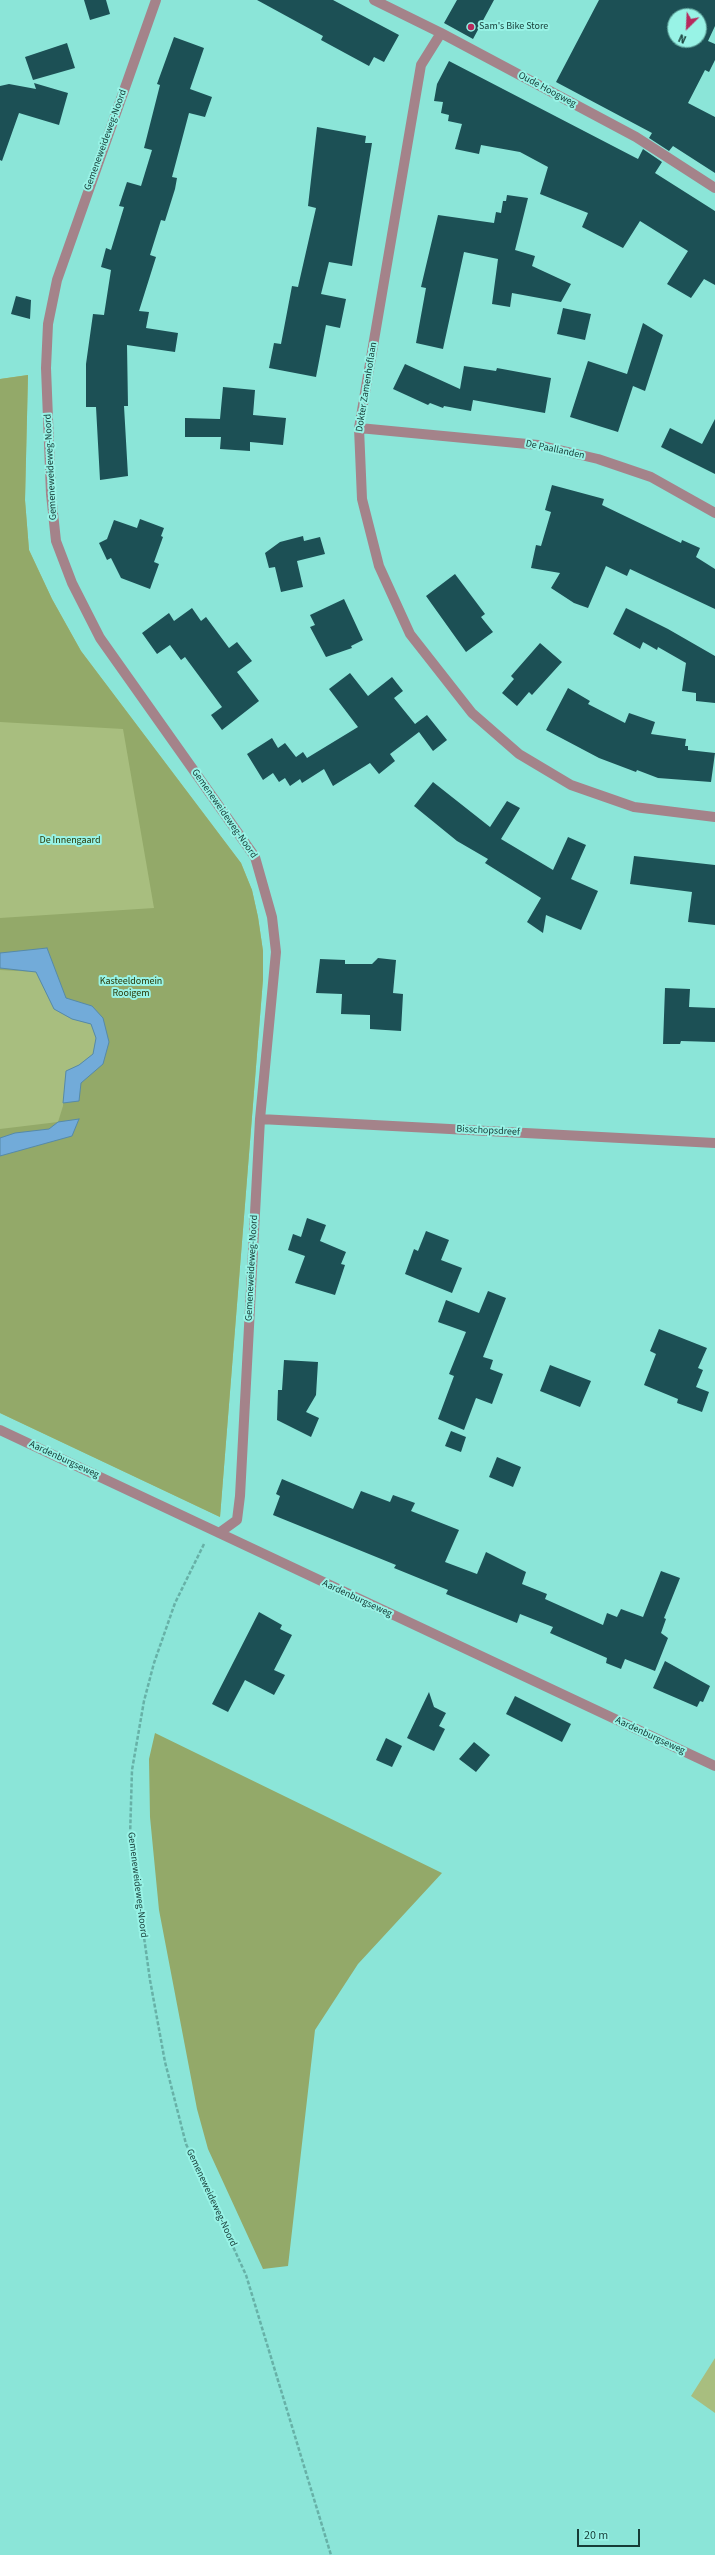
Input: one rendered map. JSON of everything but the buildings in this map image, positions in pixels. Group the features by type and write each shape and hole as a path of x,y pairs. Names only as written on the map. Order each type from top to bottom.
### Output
{"street":[{"name":"Gemeneweideweg-Noord","path":"156,0 57,280 48,324 46,368 50,494 56,541 72,583 100,638 255,857 268,902 276,952 260,1119 240,1496 237,1520 219,1533"},
{"name":"Oude Hoogweg","path":"374,0 441,33 636,137 715,188"},
{"name":"Dokter Zamenhoflaan","path":"441,33 421,65 359,428 362,499 379,566 410,634 472,713 519,754 571,785 634,807 715,817"},
{"name":"De Paallanden","path":"359,428 538,445 598,459 651,477 715,513"},
{"name":"Bisschopsdreef","path":"260,1119 715,1142"},
{"name":"Aardenburgseweg","path":"0,1430 715,1766"}],"path":[{"name":"Gemeneweideweg-Noord","path":"219,1533 205,1542 188,1575 175,1603 154,1663 139,1726 132,1770 130,1837 150,1980 163,2054 186,2144 246,2275 331,2555"}],"green space":[{"name":"Kasteeldomein Rooigem","path":"28,375 25,500 29,550 52,599 81,651 241,863 252,890 258,917 263,951 263,979 220,1517 0,1413 0,379"},
{"name":"Kasteeldomein Rooigem","path":"28,375 25,500 29,550 52,599 81,651 241,863 252,890 258,917 263,951 263,979 220,1517 0,1413 0,1129 58,1122 63,1106 66,1071 79,1065 93,1054 96,1038 91,1024 72,1019 54,1009 36,972 0,970 0,918 154,908 123,729 0,722 0,379"},
{"path":"155,1733 442,1873 358,1964 315,2030 288,2266 263,2269 208,2149 197,2109 159,1910 150,1817 149,1759"},
{"path":"715,2358 715,2413 691,2396"}],"water":[{"path":"47,948 66,998 92,1006 103,1018 109,1042 103,1064 81,1083 79,1101 63,1103 66,1071 79,1065 93,1054 96,1038 91,1024 72,1019 54,1009 36,972 0,968 0,953"},
{"path":"79,1119 72,1136 0,1156 0,1138 15,1133 49,1129 58,1122"}],"place":[{"name":"Sam's Bike Store","path":"471,27"}],"park label":[{"name":"De Innengaard","path":"70,841"}]}
